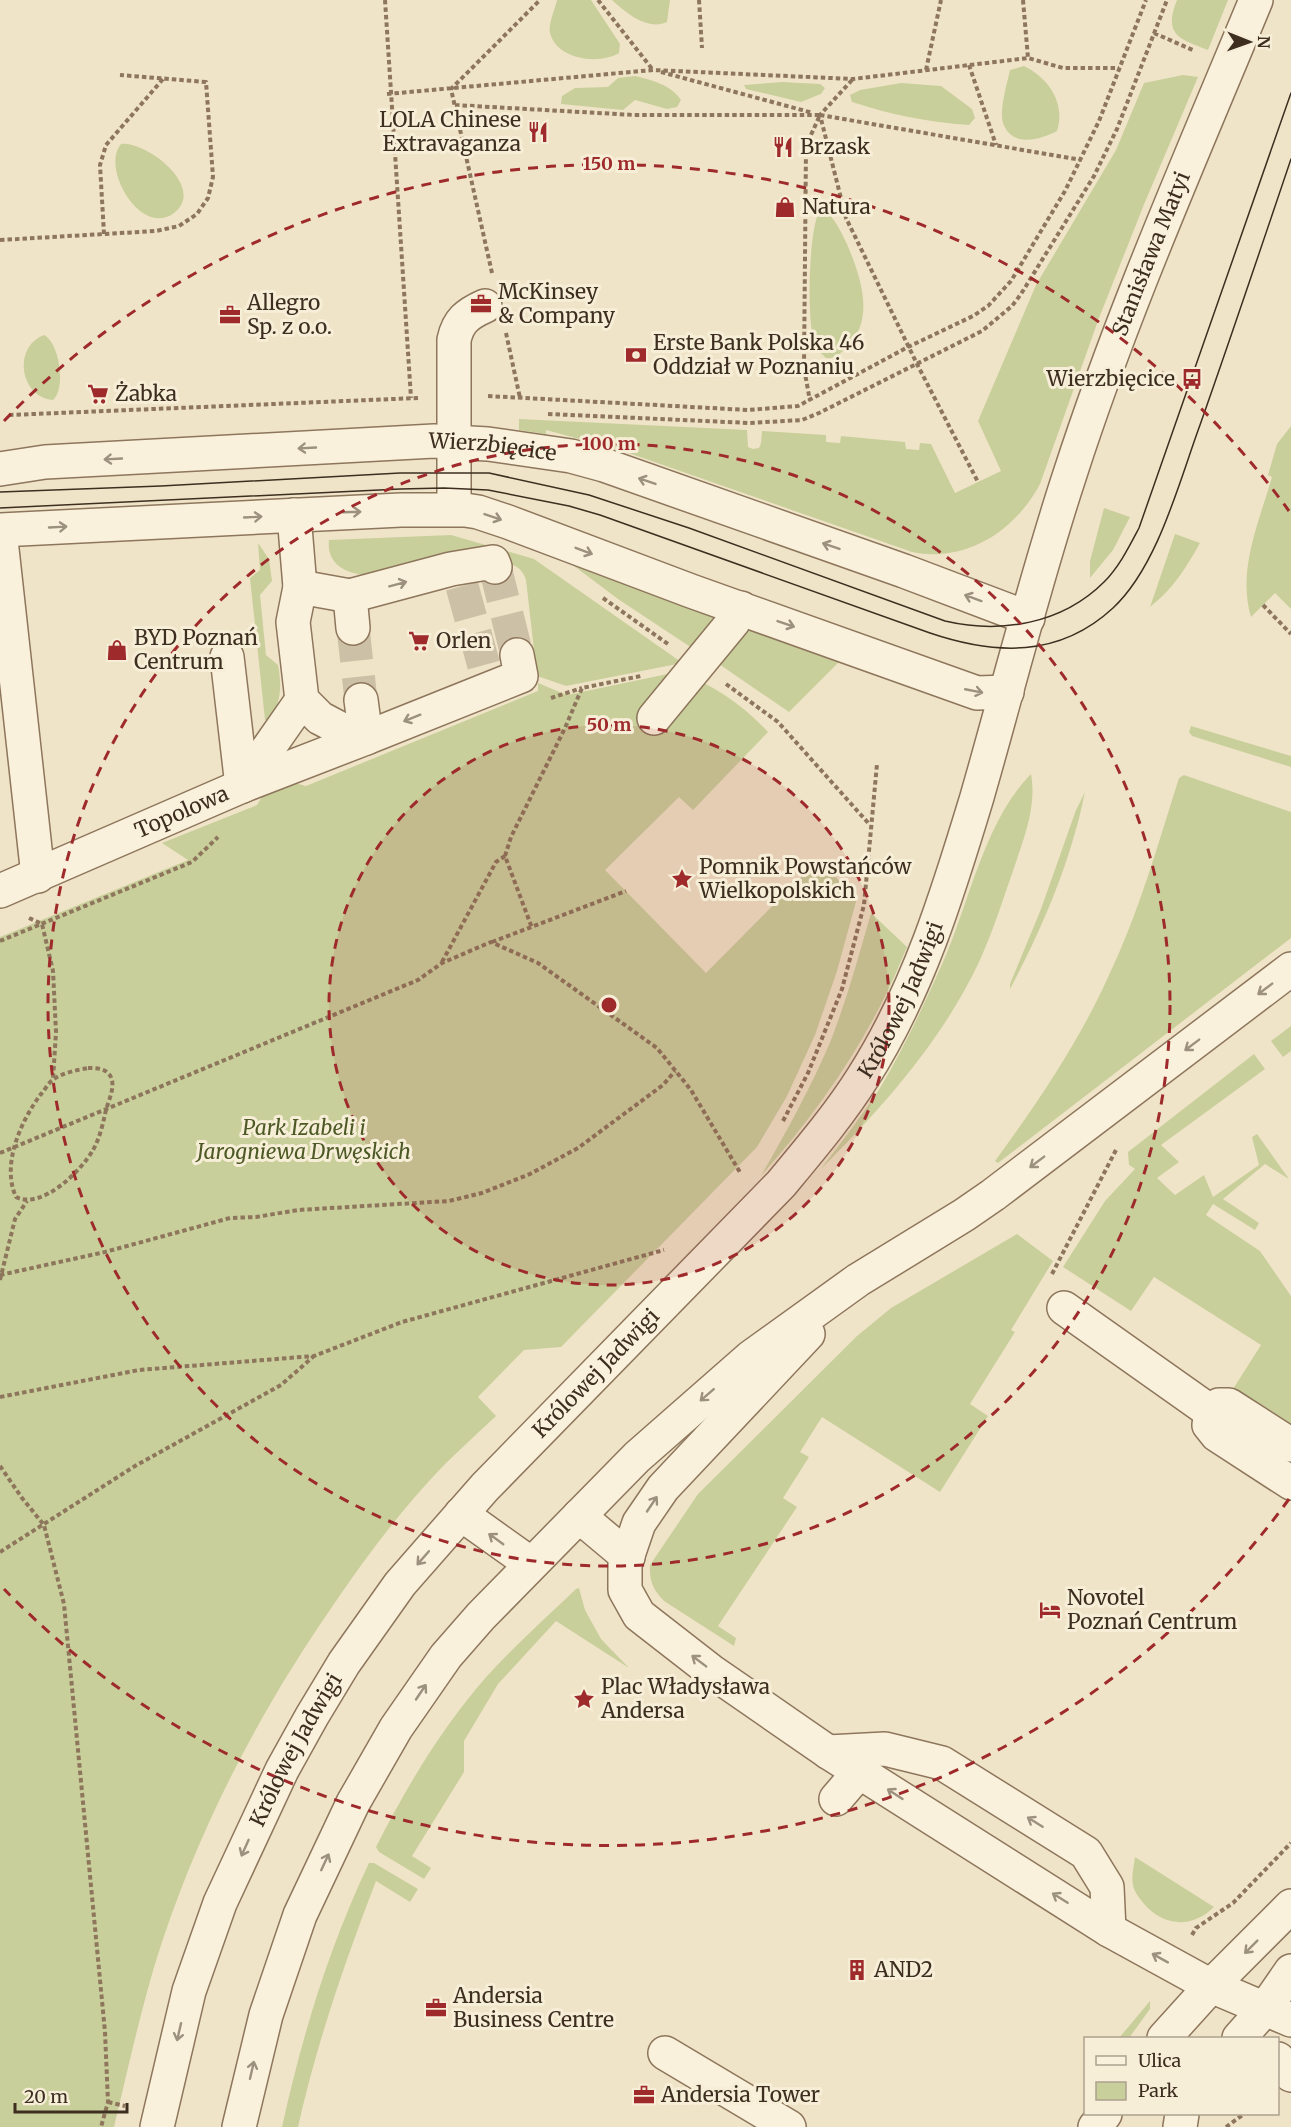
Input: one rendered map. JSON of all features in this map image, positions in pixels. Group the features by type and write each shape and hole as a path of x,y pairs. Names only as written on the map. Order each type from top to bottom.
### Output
{"street":[{"name":"Stanisława Matyi","path":"1028,618 1069,476 1104,376 1156,242 1256,0"},
{"path":"454,509 456,442 454,340 456,330 465,316 495,318"},
{"name":"Wierzbięcice","path":"0,469 45,462 366,444 456,442 488,444 590,460 904,571 1028,618"},
{"path":"38,876 0,530 294,514 454,509 478,512 977,693 1007,692"},
{"path":"294,514 300,587 293,622 302,700 320,718 366,738 361,700"},
{"path":"300,587 352,612 460,577 494,562 495,567"},
{"path":"654,718 733,622 741,608"},
{"name":"Królowej Jadwigi","path":"158,2127 182,2019 198,1962 220,1903 269,1796 312,1716 363,1635 399,1584 461,1514 592,1377 757,1211 826,1130 864,1075 901,1007 931,940 960,854 1028,618"},
{"name":"Topolowa","path":"0,891 243,786 366,738 486,677 521,676 517,656"},
{"path":"227,657 243,786"},
{"path":"243,786 302,700"},
{"path":"239,2127 257,2047 292,1933 353,1803 396,1728 446,1656 481,1616 637,1457 751,1357 858,1280 993,1195 1291,969"},
{"path":"858,1280 663,1488 639,1524 625,1564 625,1590 639,1616 711,1671 828,1752 1109,1930 1274,2023"},
{"path":"1064,1308 1211,1412"},
{"path":"1291,1445 1229,1405 1219,1405 1211,1412 1209,1425 1217,1435 1291,1483"},
{"path":"461,1514 531,1564"},
{"path":"579,1516 628,1557"},
{"path":"828,1752 885,1749 942,1763 1086,1853 1107,1887 1109,1930"},
{"path":"836,1799 860,1771"},
{"path":"1165,2037 1211,1986 1291,1906"},
{"path":"1241,2037 1274,2023 1291,1971"},
{"path":"665,2053 789,2127"},
{"path":"1279,2060 1291,2075"},
{"path":"1095,2127 1104,2115"}],"path":[{"path":"385,0 389,94 411,398"},
{"path":"451,89 540,0"},
{"path":"598,0 653,70 820,115 1081,160"},
{"path":"699,0 702,48"},
{"path":"926,70 942,0"},
{"path":"1023,0 1028,58"},
{"path":"9,415 455,396 748,410 798,406 908,347 973,316 988,306 1011,280 1081,160 1099,121 1146,0"},
{"path":"750,423 802,420 819,413 982,331 1012,306 1094,176 1118,129 1167,0"},
{"path":"1154,33 1200,54"},
{"path":"389,94 653,70 853,79 1028,58 1063,68 1119,68"},
{"path":"969,65 996,145"},
{"path":"0,240 156,231 179,226 197,214 208,198 213,177 206,82 120,75"},
{"path":"104,234 100,165 106,145 163,79"},
{"path":"810,401 804,368 806,146 820,115 853,79"},
{"path":"451,89 492,274"},
{"path":"455,105 634,115 820,115"},
{"path":"820,115 846,218 908,347 978,482"},
{"path":"495,318 520,398"},
{"path":"1263,605 1291,633"},
{"path":"544,701 582,688 698,664"},
{"path":"532,928 505,856 511,837 565,728 582,688"},
{"path":"778,722 871,825"},
{"path":"782,1123 808,1073 842,989 864,905 877,764"},
{"path":"0,941 192,862 224,831"},
{"path":"442,963 496,862 505,856"},
{"path":"0,1153 418,980 442,963 491,942 626,891"},
{"path":"42,924 53,971 56,1032 53,1079 25,1118 15,1147 11,1185 16,1197 27,1201 44,1196 82,1166 98,1139 112,1087 111,1077 106,1071 88,1068 53,1079"},
{"path":"491,942 538,963 657,1048 691,1090 745,1180"},
{"path":"1,1275 105,1252 230,1218 256,1217 298,1210 449,1201 482,1193 530,1174 578,1148 663,1085 675,1071"},
{"path":"1058,1264 1122,1140"},
{"path":"0,1280 15,1219 27,1201"},
{"path":"0,1397 139,1370 314,1356 402,1322 668,1249"},
{"path":"0,1552 135,1466 281,1385 314,1356"},
{"path":"0,1466 44,1525 64,1604 105,2032 108,2102 101,2127"},
{"path":"1233,1903 1291,1843"},
{"path":"108,2102 131,2107"},
{"path":"1226,2127 1243,2115"}],"green space":[{"path":"557,0 591,0 620,44 619,53 611,57 590,59 580,58 561,49 554,42 550,33"},
{"path":"612,0 670,0 667,22 652,24 645,22 631,15"},
{"path":"1177,0 1228,0 1208,50 1176,34 1172,21"},
{"path":"1024,66 1041,77 1048,85 1059,111 1057,131 1027,140 1013,136 1007,131 1002,118 1010,70"},
{"path":"1183,75 1198,77 1099,318 1040,484 1030,501 1017,516 987,540 951,553 912,552 620,450 546,430 546,434 519,430 519,419 747,430 748,447 753,449 759,448 762,431 826,435 826,442 840,443 841,436 905,442 906,449 919,450 920,443 931,444 955,493 1001,471 978,421 1036,285 1116,150 1144,83"},
{"path":"635,76 654,81 672,90 681,100 677,107 667,109 635,100 623,110 561,104 562,96 575,88 608,87 618,78"},
{"path":"782,82 820,84 825,88 821,94 801,102 746,89 744,85"},
{"path":"901,83 941,86 972,109 975,118 969,125 939,122 896,114 852,102 850,95 860,90"},
{"path":"121,144 145,150 170,168 179,179 183,191 182,203 174,213 162,218 149,216 138,209 128,197 120,183 116,169 116,155"},
{"path":"820,210 824,210 831,217 847,244 857,270 863,298 861,325 855,337 839,354 829,358 826,358 816,348 811,321 811,257 816,220"},
{"path":"44,335 54,347 59,366 59,386 53,400 33,391 24,371 27,350 34,341"},
{"path":"1291,426 1291,609 1275,593 1251,617 1247,599 1247,582 1251,546 1272,477 1268,475 1277,444"},
{"path":"1104,508 1130,517 1113,550 1090,578 1090,561"},
{"path":"1175,534 1200,543 1178,578 1150,607"},
{"path":"451,535 534,559 684,664 566,686 537,676 526,580 515,566 490,558 450,552 428,558 401,571 376,576 347,571 339,566 329,551 329,540"},
{"path":"258,543 269,559 272,581 260,595 266,655 278,665 280,680 280,694 270,721 265,720 250,578 260,570"},
{"path":"566,560 720,614 695,650 618,599"},
{"path":"745,625 843,658 789,712 716,662"},
{"name":"Park Izabeli i Jarogniewa Drwęskich","path":"677,672 727,696 768,732 693,810 679,797 605,870 706,973 818,860 857,898 837,971 815,1035 787,1096 757,1147 561,1347 524,1350 478,1397 496,1416 439,1471 405,1509 357,1571 306,1646 254,1733 189,1869 155,1964 114,2127 0,2127 0,937 188,860 162,843 257,805 269,785 283,780 306,786 538,691 538,683 567,695"},
{"path":"1191,726 1291,756 1291,767 1192,736 1189,732"},
{"path":"1031,774 1031,810 1025,834 989,939 964,991 929,1046 909,1072 888,1098 821,1169 859,1119 897,1057 943,962 990,838 1015,793"},
{"path":"1184,775 1291,812 1291,938 998,1163 995,1161 1057,1071 1097,1000 1130,927 1179,778"},
{"path":"1085,792 1072,843 1055,893 1010,989 1076,810"},
{"path":"871,913 907,947 882,1002 853,1054 810,1117 761,1176 807,1093 831,1040 848,993"},
{"path":"1291,1026 1291,1051 1283,1057 1271,1041"},
{"path":"1254,1054 1265,1069 1161,1145 1179,1162 1157,1178 1175,1195 1204,1175 1213,1197 1259,1165 1252,1137 1257,1134 1289,1179 1265,1164 1223,1199 1259,1223 1255,1230 1213,1204 1206,1215 1260,1251 1291,1296 1291,1428 1233,1389 1261,1345 1154,1277 1131,1311 1063,1267 1105,1201 1135,1169 1129,1165 1128,1152"},
{"path":"1017,1234 1053,1261 1011,1330 1015,1332 970,1404 988,1416 940,1492 822,1417 800,1452 809,1457 783,1498 797,1507 718,1626 736,1638 734,1646 664,1601 653,1584 650,1565 698,1494 857,1336 891,1308"},
{"path":"579,1588 585,1610 601,1639 629,1668 556,1621 498,1684 464,1741 464,1772 412,1856 431,1868 424,1879 379,1852 376,1847 400,1802 455,1715 498,1664"},
{"path":"1135,1857 1214,1907 1197,1919 1188,1921 1170,1921 1161,1918 1145,1905 1136,1893 1132,1878"},
{"path":"369,1863 374,1863 418,1889 410,1902 376,1881 332,2002 298,2127 282,2127 298,2059 318,1992 341,1927"},
{"path":"1150,2001 1150,2009 1130,2037 1120,2037"}],"tunnel":[{"path":"495,567 517,655"},
{"path":"462,586 484,666"},
{"path":"353,628 361,700"}],"tram line":[{"path":"0,492 400,473 489,473 589,495 689,528 945,621 988,626 1030,622 1050,616 1069,608 1104,582 1119,563 1139,528 1291,93"},
{"path":"0,508 400,489 488,490 569,506 600,515 954,640 1002,648 1026,648 1049,644 1071,636 1113,608 1143,570 1155,547 1166,522 1235,326 1291,159"}],"place":[{"name":"LOLA Chinese Extravaganza","path":"538,132"},
{"name":"Brzask","path":"783,147"},
{"name":"Natura","path":"785,207"},
{"name":"McKinsey & Company","path":"481,304"},
{"name":"Allegro Sp. z o.o.","path":"230,315"},
{"name":"Erste Bank Polska 46 Oddział w Poznaniu","path":"636,355"},
{"name":"Wierzbięcice","path":"1192,379"},
{"name":"Żabka","path":"98,394"},
{"name":"Orlen","path":"419,641"},
{"name":"BYD Poznań Centrum","path":"117,650"},
{"name":"Pomnik Powstańców Wielkopolskich","path":"682,879"},
{"name":"Novotel Poznań Centrum","path":"1050,1610"},
{"name":"Plac Władysława Andersa","path":"584,1699"},
{"name":"AND2","path":"857,1970"},
{"name":"Andersia Business Centre","path":"436,2008"},
{"name":"Andersia Tower","path":"644,2095"}]}
